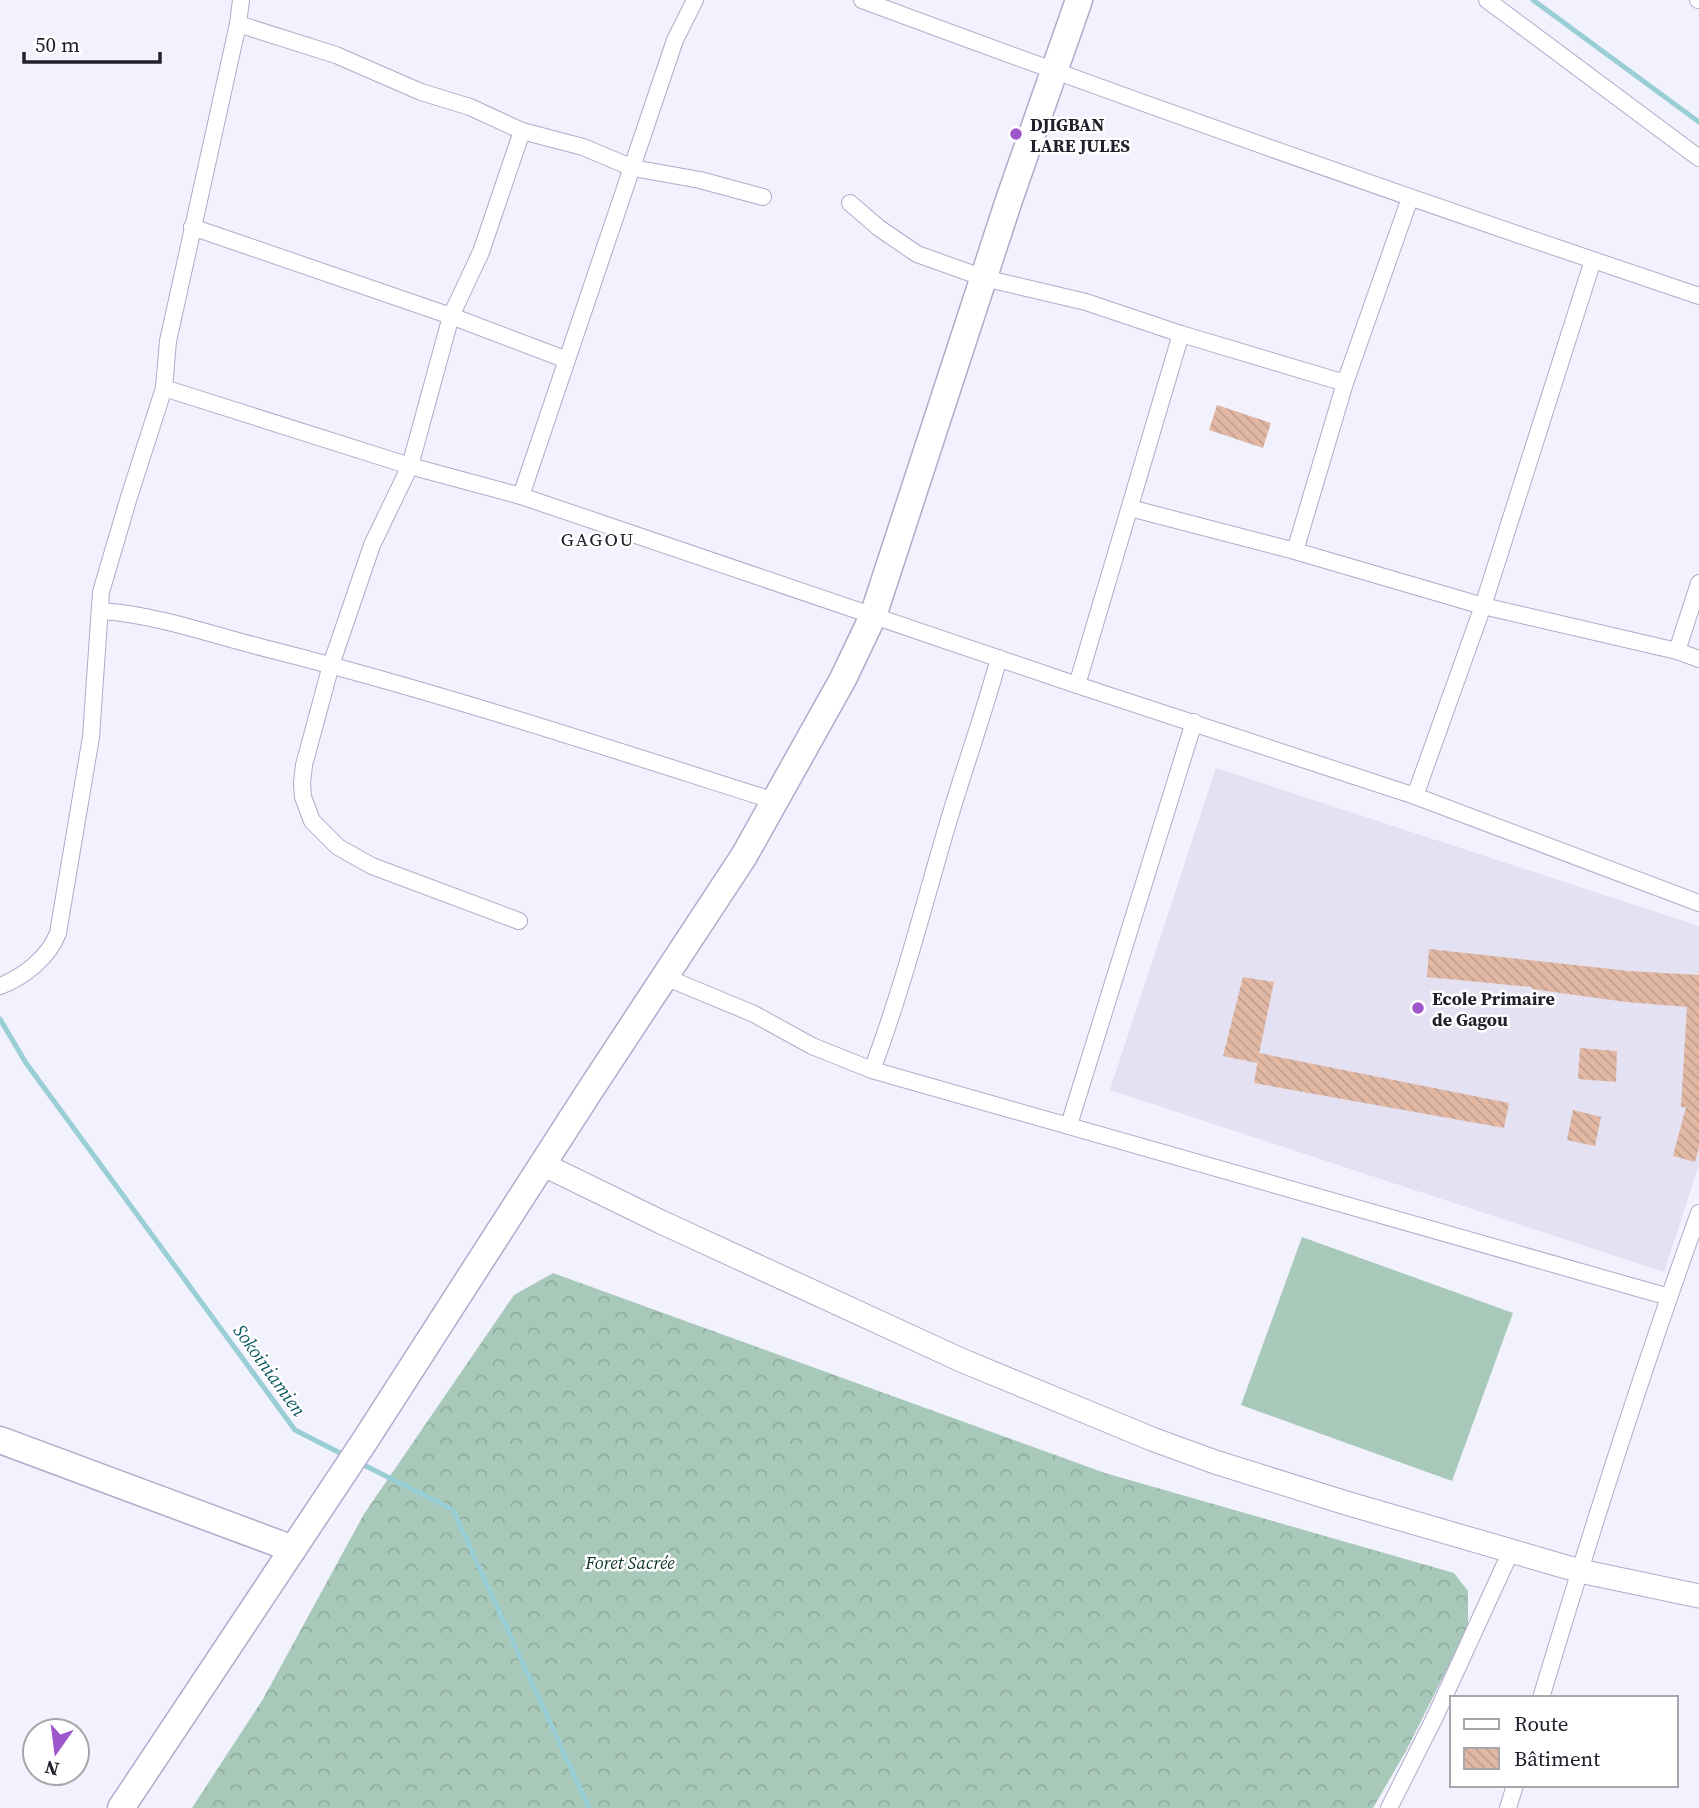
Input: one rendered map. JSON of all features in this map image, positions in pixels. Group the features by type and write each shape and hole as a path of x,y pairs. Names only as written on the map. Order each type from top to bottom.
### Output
{"main road":[{"path":"121,1808 744,856 843,679 873,616 1079,0"},
{"path":"0,1440 293,1549"}],"street":[{"path":"0,986 29,969 46,955 58,933 91,737 104,581 164,388 168,341 241,0"},
{"path":"521,496 675,40 695,0"},
{"path":"862,0 1054,72 1410,198 1699,296"},
{"path":"1486,0 1699,158"},
{"path":"238,24 336,55 421,92 470,107 522,131 583,148 633,168 700,180 763,197"},
{"path":"519,921 372,866 338,847 312,821 303,797 302,783 304,765 331,665 373,545 410,466 451,316 481,252 522,131"},
{"path":"1295,551 1345,383 1410,198"},
{"path":"850,203 879,228 917,254 984,278 1086,302 1181,334 1345,383"},
{"path":"192,227 451,316 567,360"},
{"path":"1415,796 1483,606 1593,260"},
{"path":"1077,685 1181,334"},
{"path":"164,388 410,466 521,496 1077,685 1415,796 1699,903"},
{"path":"1130,508 1295,551 1483,606 1676,651 1699,659"},
{"path":"1676,651 1699,583"},
{"path":"101,611 154,620 459,701 775,801"},
{"path":"872,1070 999,658"},
{"path":"1069,1125 1194,722"},
{"path":"665,977 754,1014 812,1046 872,1070 1669,1297"},
{"path":"542,1164 827,1299 1057,1401 1215,1462 1580,1571 1699,1596"},
{"path":"1542,1696 1669,1297 1699,1213"},
{"path":"1389,1808 1511,1551"},
{"path":"1508,1808 1514,1787"}],"shaded area":[{"name":"Ecole Primaire de Gagou","path":"1216,768 1699,926 1699,1165 1664,1272 1110,1090"}],"green space":[{"path":"1302,1237 1513,1313 1452,1481 1241,1405"},
{"name":"Foret Sacrée","path":"553,1273 1105,1473 1454,1573 1468,1591 1468,1627 1406,1751 1373,1808 192,1808 263,1699 364,1514 514,1295"}],"building":[{"path":"1217,405 1271,423 1263,448 1209,430"},
{"path":"1429,949 1629,971 1699,975 1699,1147 1695,1162 1673,1156 1686,1107 1681,1107 1687,1007 1626,1002 1532,987 1427,977"},
{"path":"1243,977 1274,982 1257,1063 1223,1056"},
{"name":"Ecole Primaire de Gagou","path":"1580,1048 1617,1051 1616,1082 1578,1079"},
{"path":"1259,1053 1509,1103 1504,1128 1254,1083"},
{"path":"1573,1110 1601,1117 1595,1146 1567,1140"}],"waterway":[{"path":"1533,0 1699,122"},
{"name":"Sokoiniamien","path":"0,1019 26,1063 295,1430 346,1456"},
{"name":"Sokoiniamien","path":"358,1462 453,1510 589,1808"}],"place":[{"name":"DJIGBAN LARE JULES","path":"1016,134"},
{"name":"Ecole Primaire de Gagou","path":"1418,1008"}],"district":[{"name":"GAGOU","path":"598,539"}]}
